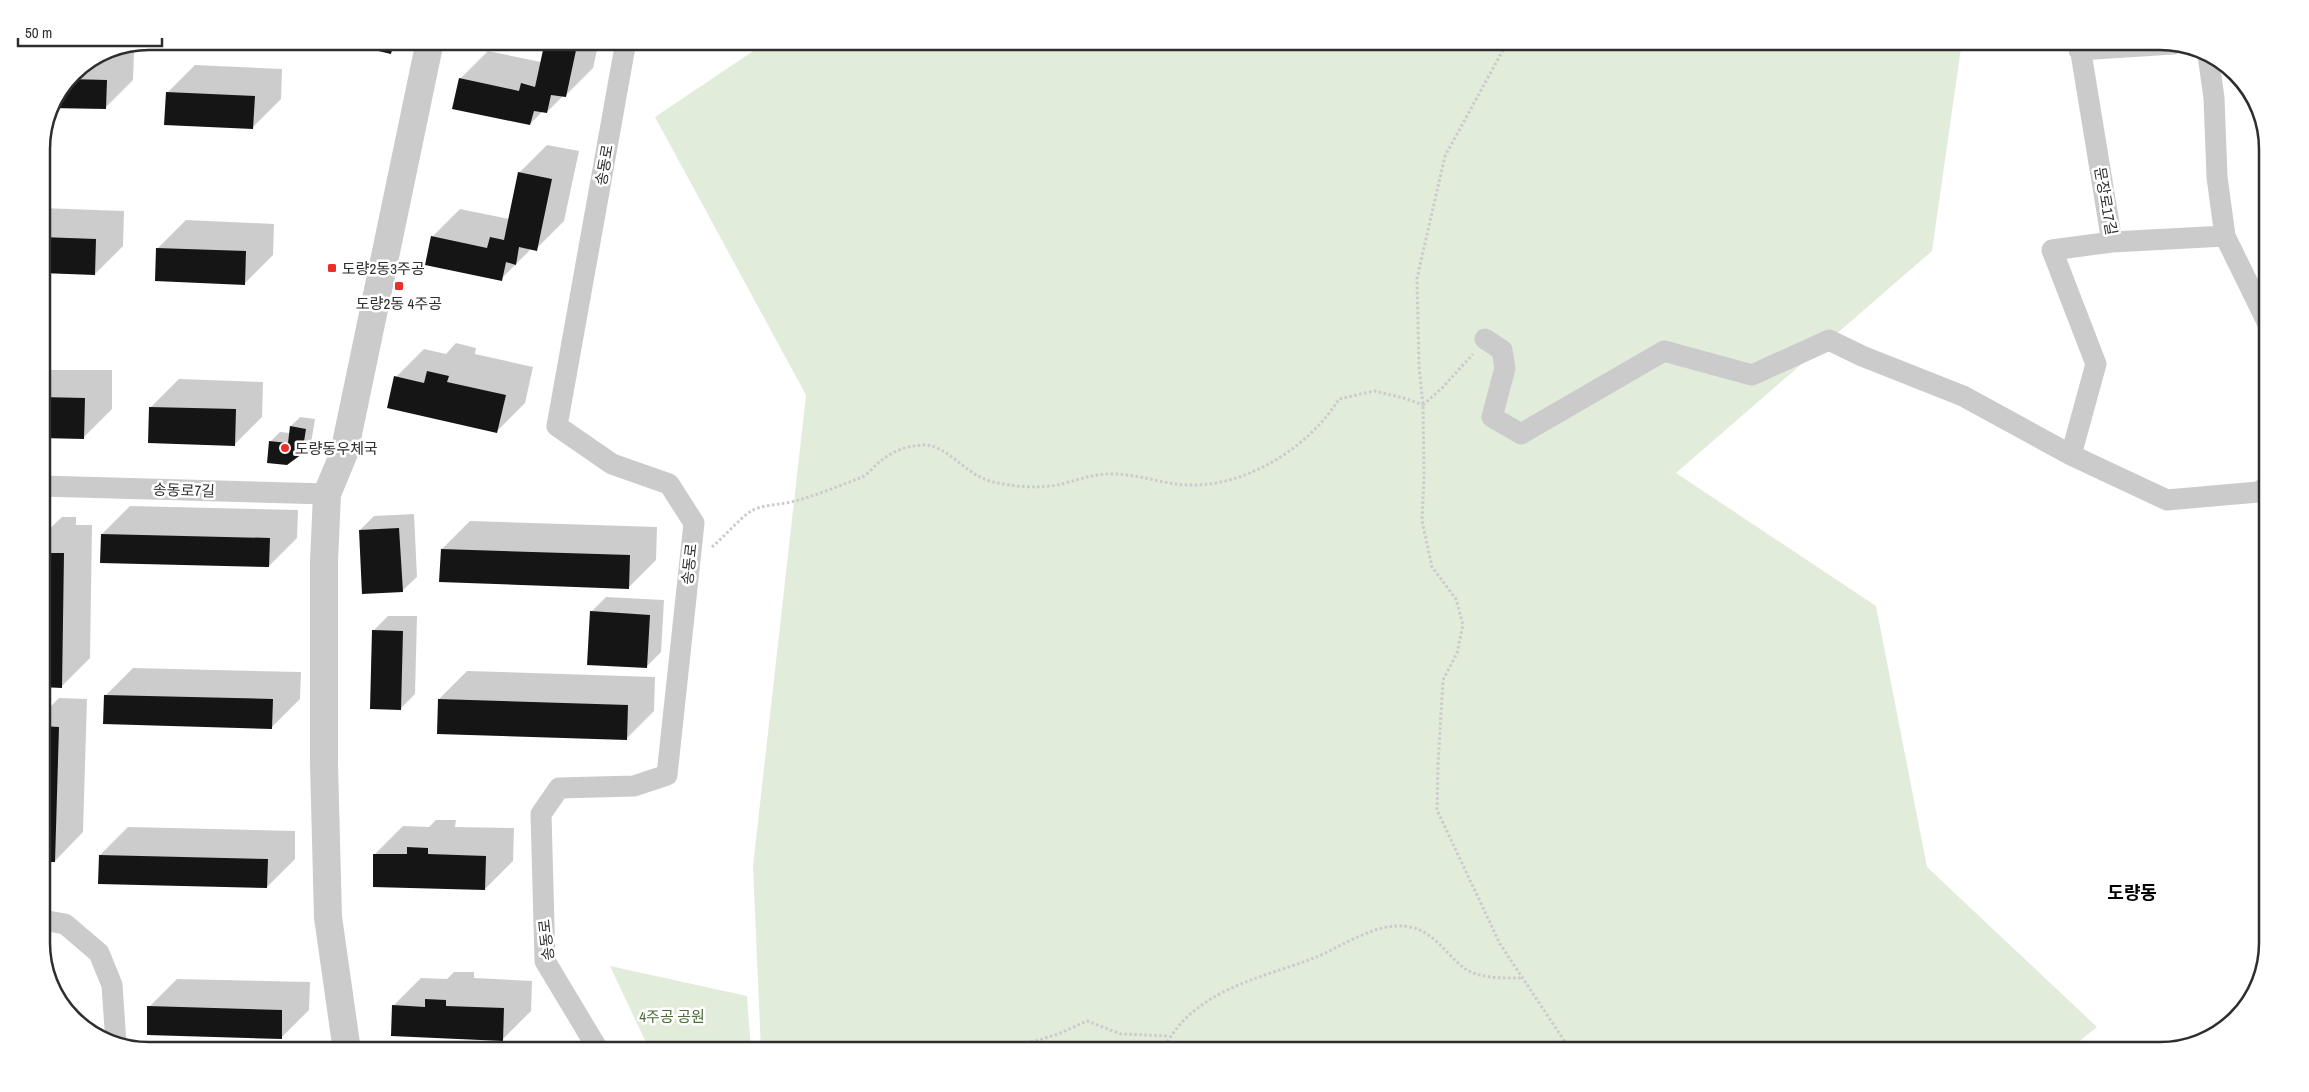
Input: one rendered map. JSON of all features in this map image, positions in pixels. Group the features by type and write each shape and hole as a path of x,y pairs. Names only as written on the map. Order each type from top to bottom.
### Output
{"street":[{"path":"345,1042 328,917 324,764 324,562 328,494 344,453 428,50"},
{"name":"송동로","path":"594,1042 546,961 540,814 560,788 634,786 667,775 694,523 669,484 612,464 557,426 624,50"},
{"name":"문장로17길","path":"2080,50 2112,242 2225,236"},
{"path":"2209,63 2214,98 2217,177 2225,236 2259,306"},
{"path":"2071,455 2096,364 2052,250 2112,242"},
{"path":"1485,339 1502,350 1504,368 1492,417 1521,434 1664,351 1752,375 1829,340 1862,356 1963,396 2071,455 2167,500 2259,491"},
{"name":"송동로7길","path":"50,486 328,494"},
{"path":"50,921 65,924 98,954 112,984 115,1036"}],"path":[{"path":"1503,50 1445,156 1417,278 1418,366 1423,405 1424,477 1422,521 1432,567 1456,599 1463,625 1457,653 1444,680 1437,810 1500,944 1565,1042"},
{"path":"1423,405 1442,388 1485,339"},
{"path":"690,559 704,553 752,510 795,501 862,477 882,460 909,447 934,446 946,452 977,476 1008,484 1045,486 1062,484 1088,476 1111,474 1128,474 1165,483 1213,484 1267,466 1285,455 1328,416 1339,399 1374,391 1404,398 1423,405"},
{"path":"1167,1042 1169,1036 1198,1008 1230,989 1315,957 1349,941 1393,926 1410,927 1423,932 1465,969 1478,975 1524,978"},
{"path":"1032,1042 1058,1034 1087,1021 1121,1034 1169,1036"}],"green space":[{"path":"755,50 1961,50 1932,251 1676,473 1876,606 1927,867 2097,1027 2078,1042 761,1042 753,866 806,395 655,117"},
{"name":"4주공 공원","path":"610,966 747,996 750,1042 646,1042"}],"building":[{"path":"374,50 392,50 391,54"},
{"path":"543,50 576,50 566,97 551,95 547,113 534,111 530,125 452,109 459,78 519,91 521,83 535,87"},
{"path":"79,79 107,80 106,109 59,108 70,89"},
{"path":"166,92 255,96 253,129 164,125"},
{"path":"518,172 552,179 537,251 519,247 516,265 506,262 502,281 425,265 431,236 487,248 490,237 504,240"},
{"path":"50,237 96,239 95,275 50,273"},
{"path":"156,248 246,251 245,285 155,281"},
{"path":"427,371 449,376 447,382 506,395 497,433 387,408 394,376 424,383"},
{"path":"50,397 85,398 84,439 50,438"},
{"path":"149,407 236,409 235,446 148,443"},
{"name":"도량동우체국","path":"290,426 306,429 302,454 287,465 267,463 269,441 288,443"},
{"path":"399,528 403,592 362,594 359,530"},
{"path":"101,534 270,538 269,567 100,563"},
{"path":"441,549 630,555 629,589 439,582"},
{"path":"50,553 64,553 62,688 50,687"},
{"path":"590,611 650,615 647,668 587,665"},
{"path":"372,630 403,631 401,710 370,709"},
{"path":"104,695 273,699 272,729 103,724"},
{"path":"438,699 628,705 627,740 437,734"},
{"path":"50,726 59,727 55,862 50,862"},
{"path":"407,847 428,848 428,854 486,856 485,890 373,887 373,854 407,854"},
{"path":"99,855 268,859 267,888 98,884"},
{"path":"425,999 446,1000 446,1006 504,1008 503,1041 391,1036 392,1005 425,1007"},
{"path":"147,1006 282,1010 282,1039 147,1035"}],"place":[{"name":"도량2동3주공","path":"332,268"},
{"name":"도량2동 4주공","path":"399,286"},
{"name":"도량동우체국","path":"285,448"}],"district":[{"name":"도량동","path":"2132,892"}]}
